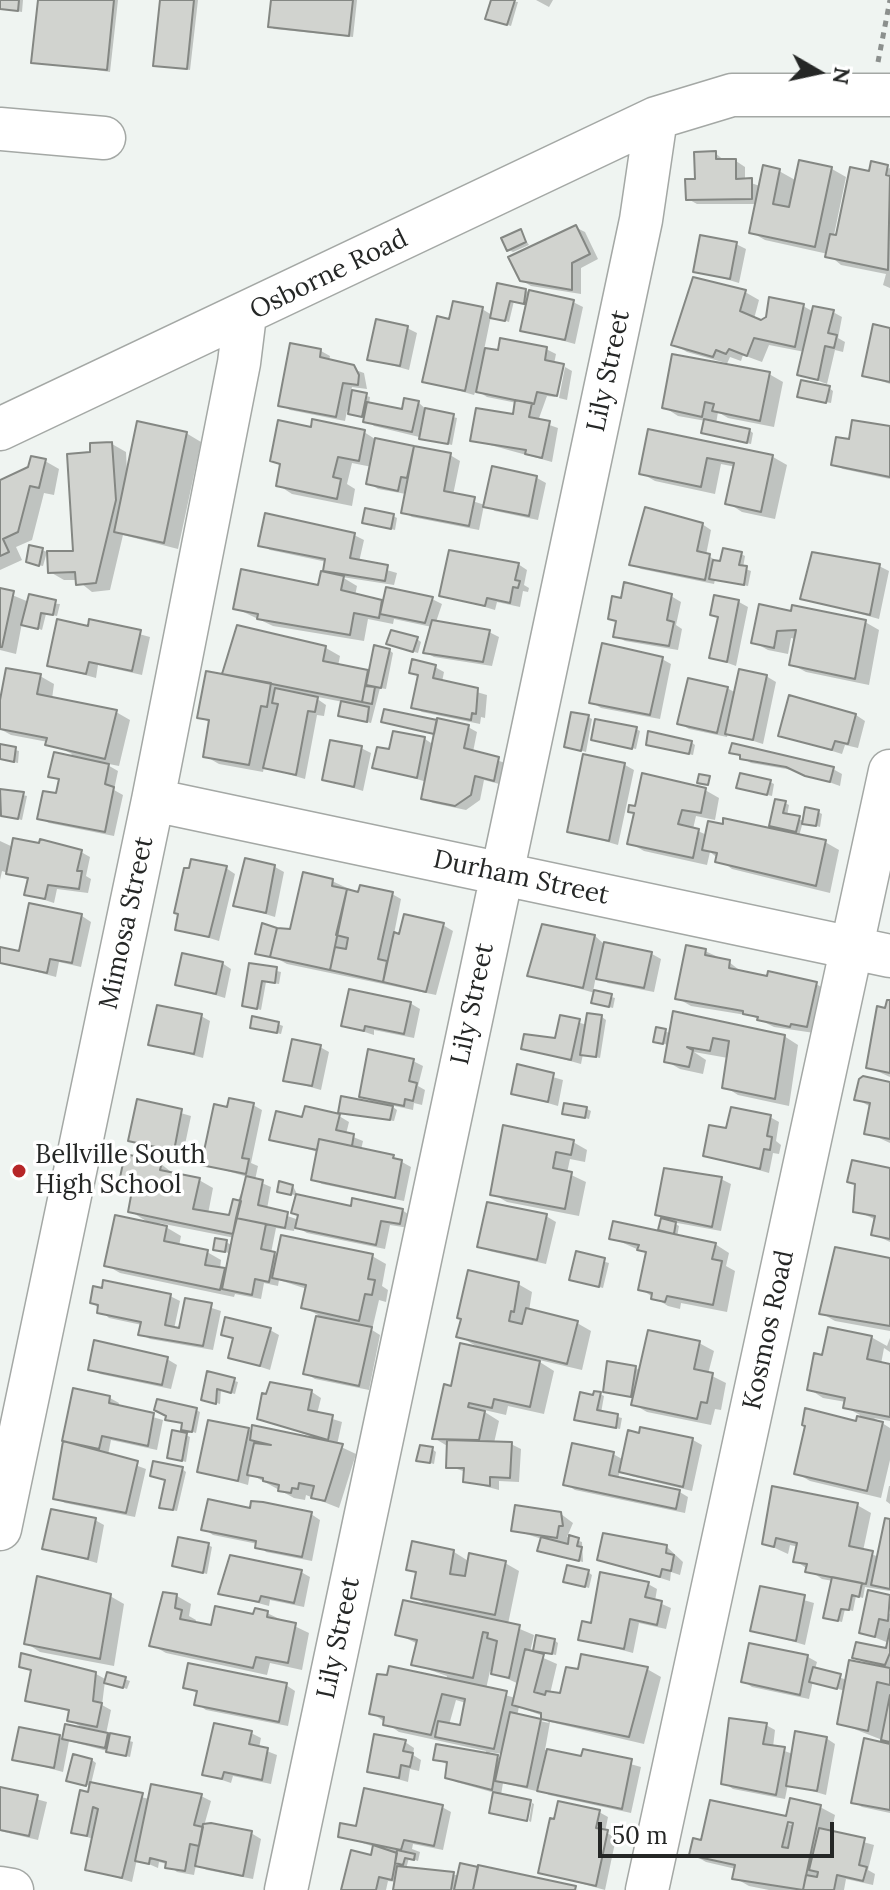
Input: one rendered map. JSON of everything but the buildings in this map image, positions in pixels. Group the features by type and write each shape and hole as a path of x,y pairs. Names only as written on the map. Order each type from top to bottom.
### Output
{"street":[{"name":"Osborne Road","path":"0,429 656,118 732,95 883,84"},
{"name":"Lily Street","path":"286,1890 638,236 656,118"},
{"path":"0,129 104,138"},
{"name":"Mimosa Street","path":"0,1529 153,800 239,363 245,315"},
{"name":"Kosmos Road","path":"647,1890 871,952 890,771"},
{"name":"Durham Street","path":"153,800 871,952"},
{"path":"0,1888 12,1890"}],"path":[{"path":"883,84 890,0"}],"place":[{"name":"Bellville South High School","path":"19,1171"}]}
